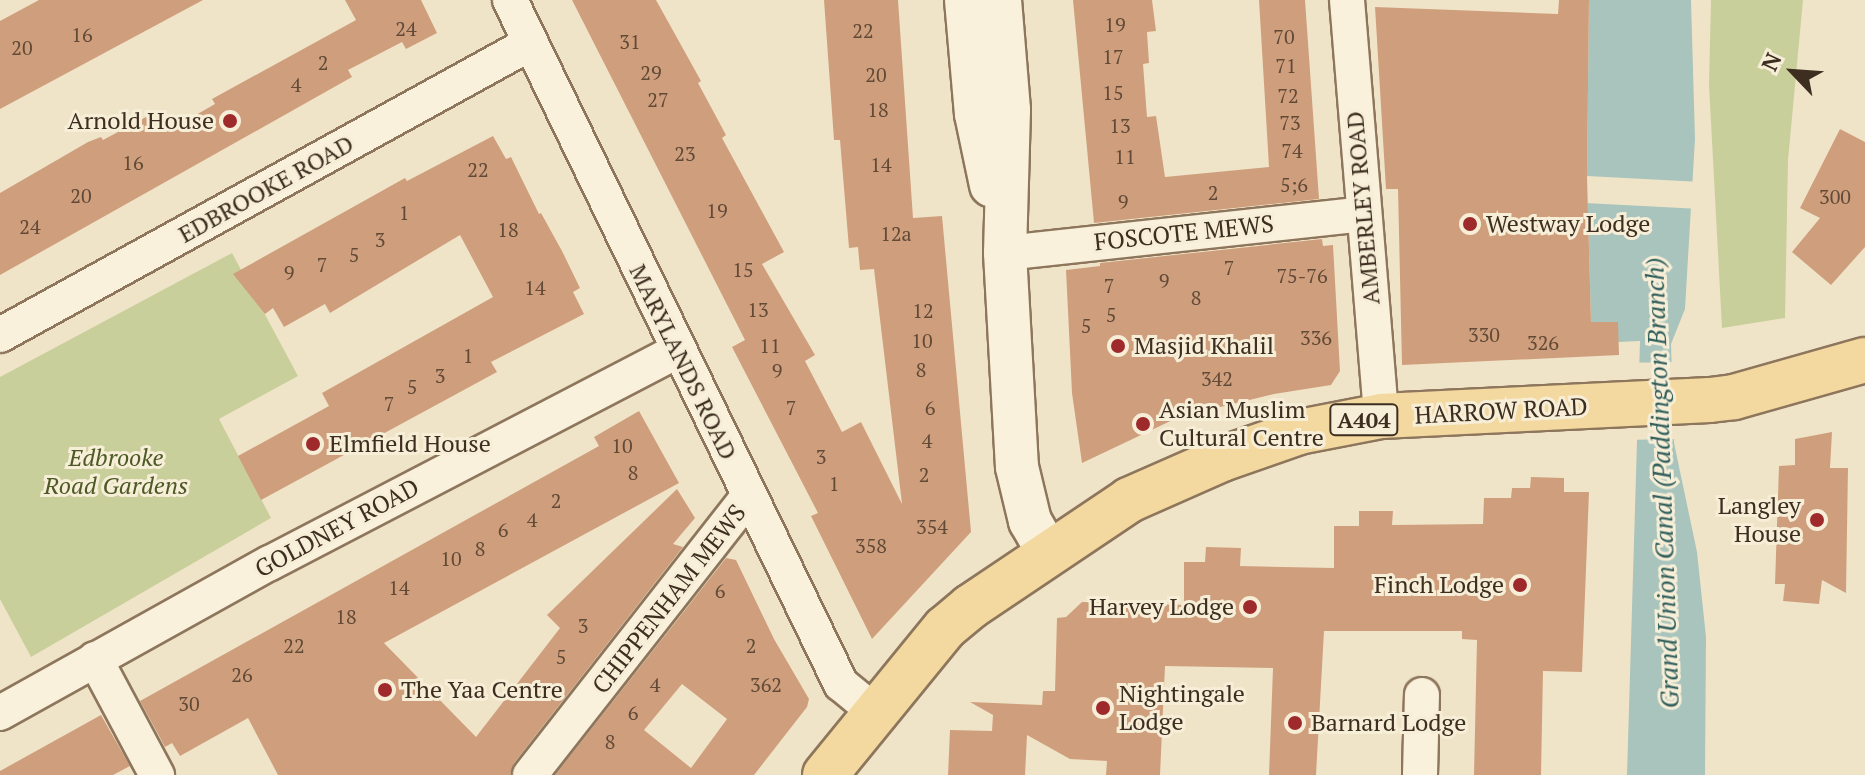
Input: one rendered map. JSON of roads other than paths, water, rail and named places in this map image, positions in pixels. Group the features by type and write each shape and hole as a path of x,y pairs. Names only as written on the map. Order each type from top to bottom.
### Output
{"main road":[{"name":"HARROW ROAD","path":"825,775 945,628 1048,552 1129,500 1209,464 1299,432 1381,416 1710,400 1734,397 1865,360"}],"street":[{"name":"MARYLANDS ROAD","path":"510,0 841,684 875,712"},
{"path":"966,0 976,114 1005,253"},
{"path":"1000,0 1009,110 1005,253 1017,467 1030,521 1048,552"},
{"name":"AMBERLEY ROAD","path":"1347,0 1381,416"},
{"name":"EDBROOKE ROAD","path":"0,335 531,43"},
{"name":"FOSCOTE MEWS","path":"1005,253 1363,214"},
{"name":"GOLDNEY ROAD","path":"0,713 284,555 678,351"},
{"name":"CHIPPENHAM MEWS","path":"530,775 748,497"},
{"path":"95,659 157,775"},
{"path":"1420,775 1422,695"}],"water":[{"name":"Grand Union Canal (Paddington Branch)","path":"1589,0 1691,0 1695,139 1685,309 1671,344 1674,443 1697,552 1706,637 1705,775 1627,775 1640,341 1618,342 1591,322 1587,176"}],"place":[{"name":"Arnold House","path":"230,121"},
{"name":"Westway Lodge","path":"1470,224"},
{"name":"Masjid Khalil","path":"1118,346"},
{"name":"Asian Muslim Cultural Centre","path":"1143,424"},
{"name":"Elmfield House","path":"313,444"},
{"name":"Langley House","path":"1817,520"},
{"name":"Finch Lodge","path":"1520,585"},
{"name":"Harvey Lodge","path":"1250,607"},
{"name":"The Yaa Centre","path":"385,690"},
{"name":"Nightingale Lodge","path":"1103,708"},
{"name":"Barnard Lodge","path":"1295,723"}],"park label":[{"name":"Edbrooke Road Gardens","path":"116,472"}]}
